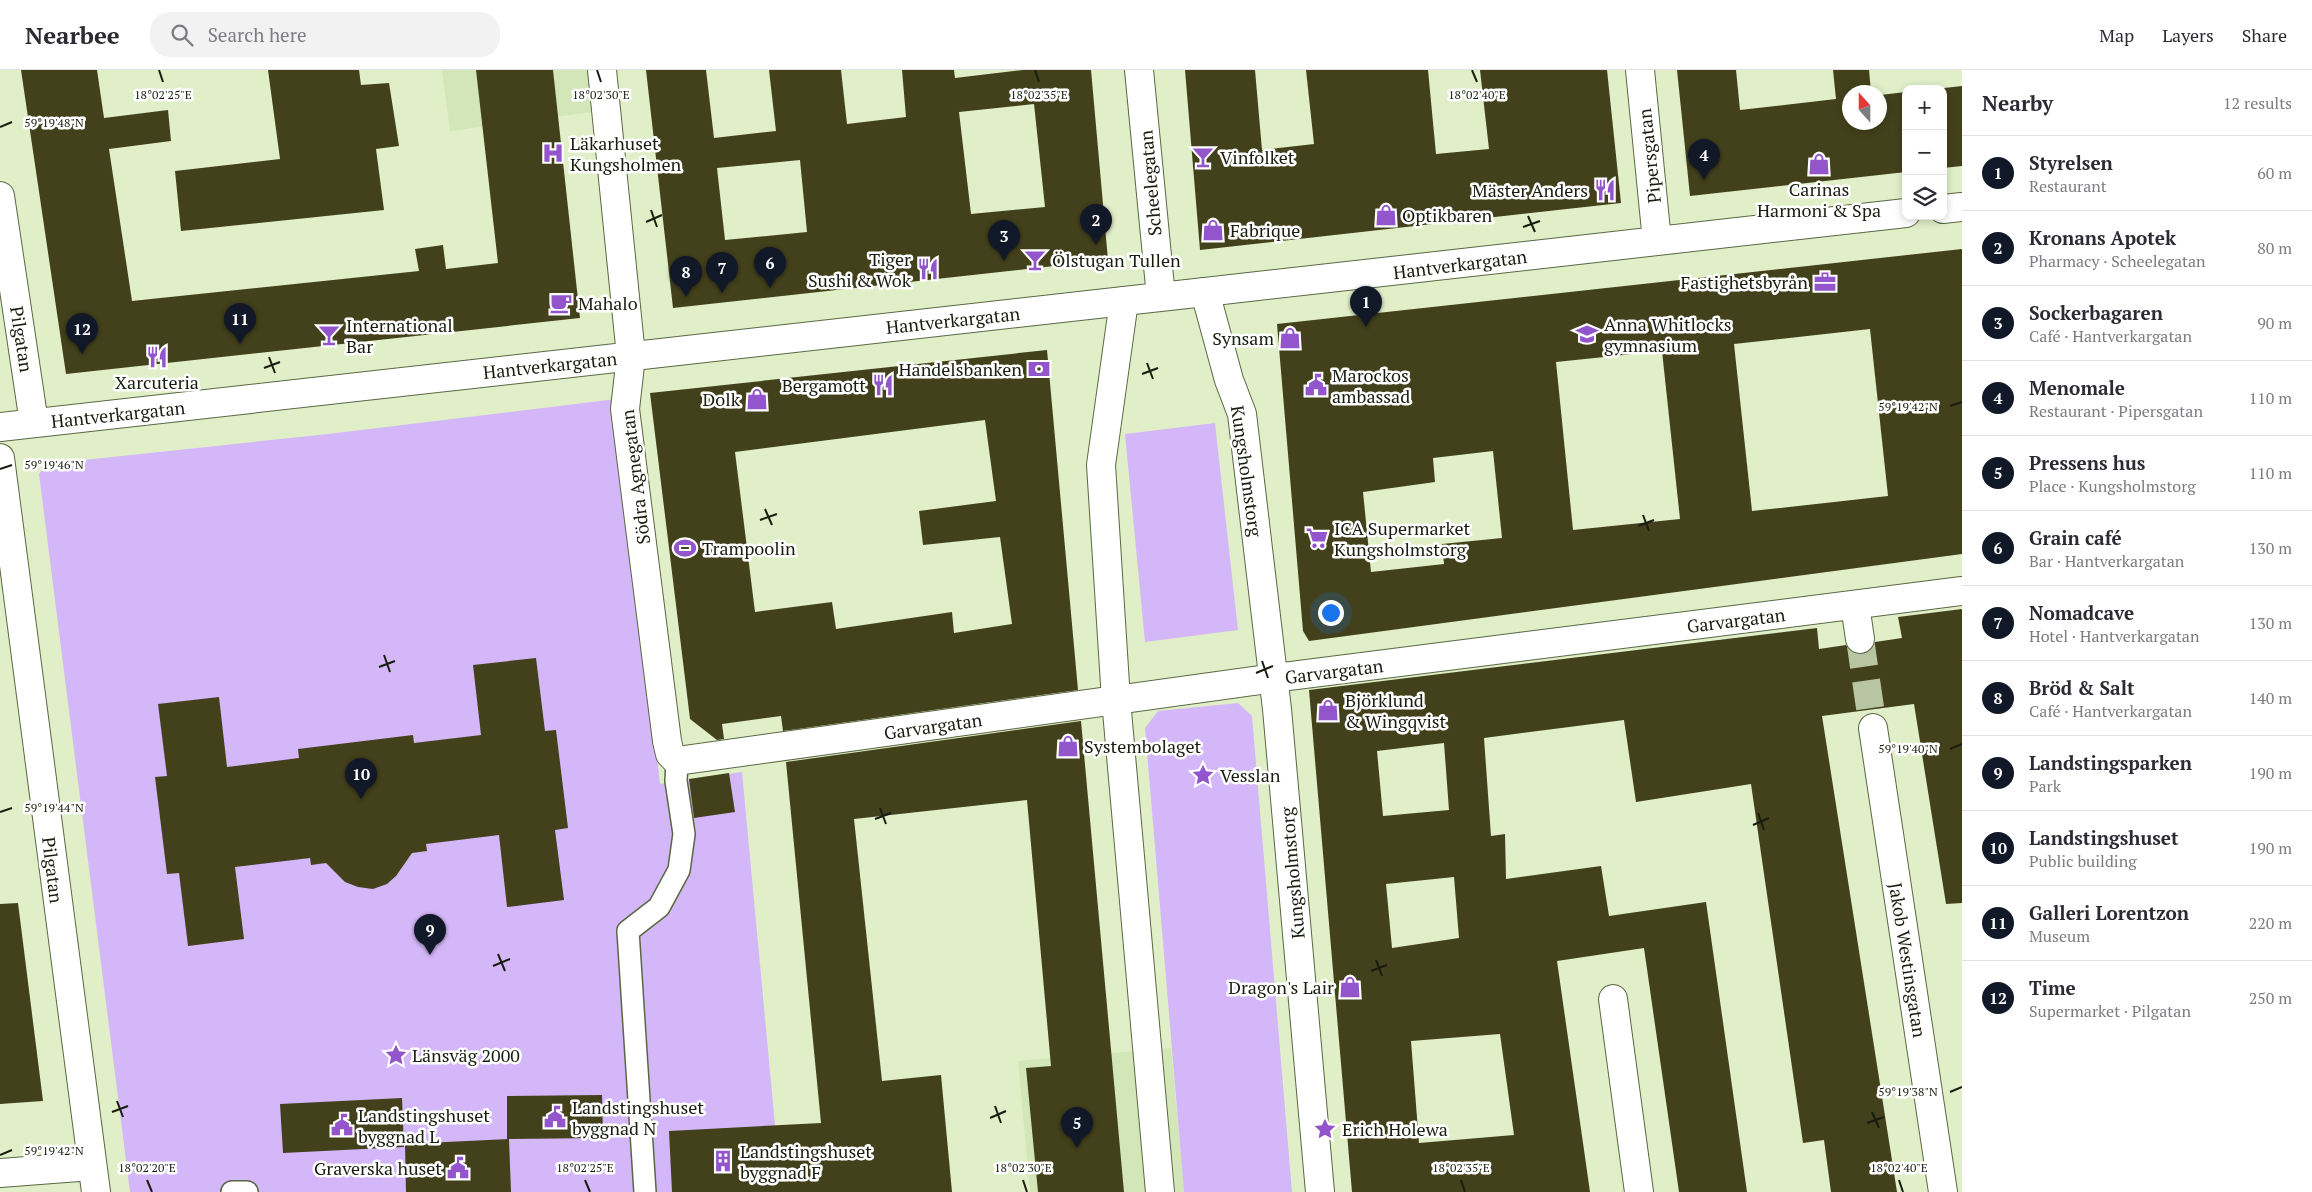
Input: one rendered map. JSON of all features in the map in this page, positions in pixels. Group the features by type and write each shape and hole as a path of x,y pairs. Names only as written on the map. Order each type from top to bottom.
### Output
{"street":[{"name":"Södra Agnegatan","path":"602,70 631,356 625,409 667,741 670,754 677,761"},
{"name":"Scheelegatan","path":"1139,70 1160,297"},
{"name":"Pipersgatan","path":"1640,70 1657,241"},
{"name":"Pilgatan","path":"0,196 34,423"},
{"path":"1947,209 1962,207"},
{"name":"Hantverkargatan","path":"0,427 1902,213"},
{"name":"Kungsholmstorg","path":"1204,292 1225,366 1242,414 1274,678 1320,1192"},
{"path":"1124,301 1101,465 1116,700 1160,1192"},
{"name":"Pilgatan","path":"0,458 94,1179"},
{"name":"Garvargatan","path":"677,761 1274,678 1962,591"},
{"path":"1855,605 1860,639"},
{"name":"Jakob Westinsgatan","path":"1873,728 1943,1192"},
{"path":"1613,999 1639,1192"},
{"path":"0,1173 94,1179"}],"lane":[{"path":"645,1192 628,931 659,907 679,870 684,834 676,781 677,761"},
{"path":"232,1192 246,1192"}],"shaded area":[{"path":"442,70 602,70 607,110 450,131"},
{"path":"616,399 660,784 742,772 775,1125 778,1192 130,1192 39,474 46,464 328,434"},
{"path":"1215,423 1238,630 1145,642 1125,434"},
{"path":"1238,703 1252,716 1292,1192 1184,1192 1145,728 1158,711"},
{"path":"1171,1048 1184,1192 1030,1192 1018,1061"}],"building":[{"path":"21,70 97,70 104,118 168,110 171,141 109,149 132,301 419,271 415,249 443,245 446,269 498,263 476,70 553,70 580,318 66,374"},
{"path":"268,70 359,70 361,85 389,83 399,146 376,149 384,210 181,231 175,171 280,159"},
{"path":"646,70 706,70 714,138 776,131 769,70 841,70 847,124 906,117 902,70 954,70 955,78 1023,70 1091,70 1108,260 673,308","holes":["1034,104 1045,207 971,214 959,112","800,160 807,232 725,240 717,168"]},
{"path":"1185,70 1255,70 1262,150 1314,144 1306,70 1428,70 1436,154 1489,149 1480,70 1607,70 1621,203 1200,250"},
{"path":"1677,70 1736,70 1740,110 1836,99 1833,70 1869,70 1870,85 1842,85 1842,130 1887,130 1887,94 1902,92 1902,172 1690,196"},
{"path":"1962,86 1962,166 1947,168 1947,130 1947,88"},
{"path":"1962,249 1962,554 1309,641 1303,631 1277,324","holes":["1870,329 1888,496 1752,511 1734,344","1662,351 1680,519 1573,530 1556,362","1493,451 1502,538 1442,544 1444,564 1371,572 1363,492 1435,482 1433,458"]},
{"path":"1047,350 1078,690 783,731 781,716 722,724 724,739 717,740 690,719 650,393","holes":["985,420 996,501 919,511 923,545 1000,537 1012,624 954,633 952,612 836,629 832,602 755,612 735,452"]},
{"path":"1962,609 1962,903 1946,904 1914,704 1822,716 1897,1192 1831,1192 1824,1140 1803,1143 1751,784 1636,802 1624,720 1484,738 1491,836 1505,834 1506,879 1601,866 1609,916 1706,902 1747,1192 1679,1192 1644,948 1557,961 1590,1192 1352,1192 1309,690 1817,628 1819,649 1846,645 1854,653 1862,654 1870,651 1875,642 1902,638 1898,617","holes":["1444,743 1449,810 1383,816 1377,751","1454,877 1459,938 1392,948 1386,884","1500,1034 1514,1135 1419,1143 1411,1041"]},
{"path":"536,658 545,731 556,730 568,828 555,830 564,900 507,907 499,835 426,844 427,851 412,853 396,876 387,884 373,889 358,887 345,882 326,863 311,865 310,858 235,867 244,939 188,946 179,873 167,874 155,777 167,776 158,704 219,697 227,767 299,758 298,749 413,735 414,743 481,735 473,665"},
{"path":"1081,721 1124,1192 1038,1192 1026,1068 1051,1066 1027,800 854,819 882,1081 941,1075 952,1192 672,1192 669,1131 821,1123 786,762"},
{"path":"729,773 735,812 694,818 689,779"},
{"path":"18,903 43,1101 0,1104 0,904"},
{"name":"Landstingshuset byggnad N","path":"602,1095 603,1138 507,1139 507,1096"},
{"name":"Landstingshuset byggnad L","path":"402,1098 404,1147 283,1153 280,1104"},
{"name":"Graverska huset","path":"509,1139 511,1192 406,1192 405,1144"}],"tunnel":[{"path":"1860,639 1873,728"}],"place":[{"name":"Läkarhuset Kungsholmen","path":"553,153"},
{"name":"Vinfolket","path":"1203,157"},
{"name":"Carinas Harmoni & Spa","path":"1819,164"},
{"name":"Menomale","path":"1704,180"},
{"name":"Mäster Anders","path":"1605,190"},
{"name":"Optikbaren","path":"1386,215"},
{"name":"Fabrique","path":"1213,230"},
{"name":"Kronans Apotek","path":"1096,245"},
{"name":"Ölstugan Tullen","path":"1035,260"},
{"name":"Sockerbagaren","path":"1004,261"},
{"name":"Tiger Sushi & Wok","path":"928,269"},
{"name":"Fastighetsbyrån","path":"1825,282"},
{"name":"Grain café","path":"770,288"},
{"name":"Nomadcave","path":"722,293"},
{"name":"Bröd & Salt","path":"686,297"},
{"name":"Mahalo","path":"561,303"},
{"name":"Styrelsen","path":"1366,327"},
{"name":"Anna Whitlocks gymnasium","path":"1587,334"},
{"name":"International Bar","path":"329,335"},
{"name":"Synsam","path":"1290,338"},
{"name":"Galleri Lorentzon","path":"240,344"},
{"name":"Time","path":"82,354"},
{"name":"Xarcuteria","path":"157,357"},
{"name":"Handelsbanken","path":"1039,369"},
{"name":"Bergamott","path":"883,385"},
{"name":"Marockos ambassad","path":"1316,385"},
{"name":"Dolk","path":"757,399"},
{"name":"ICA Supermarket Kungsholmstorg","path":"1317,538"},
{"name":"Trampoolin","path":"685,548"},
{"name":"Björklund & Wingqvist","path":"1328,710"},
{"name":"Systembolaget","path":"1068,746"},
{"name":"Vesslan","path":"1203,775"},
{"name":"Landstingshuset","path":"361,799"},
{"name":"Landstingsparken","path":"430,955"},
{"name":"Dragon's Lair","path":"1350,987"},
{"name":"Länsväg 2000","path":"396,1055"},
{"name":"Landstingshuset byggnad N","path":"555,1117"},
{"name":"Landstingshuset byggnad L","path":"342,1125"},
{"name":"Erich Holewa","path":"1325,1129"},
{"name":"Pressens hus","path":"1077,1148"},
{"name":"Landstingshuset byggnad F","path":"723,1161"},
{"name":"Graverska huset","path":"458,1168"}]}
